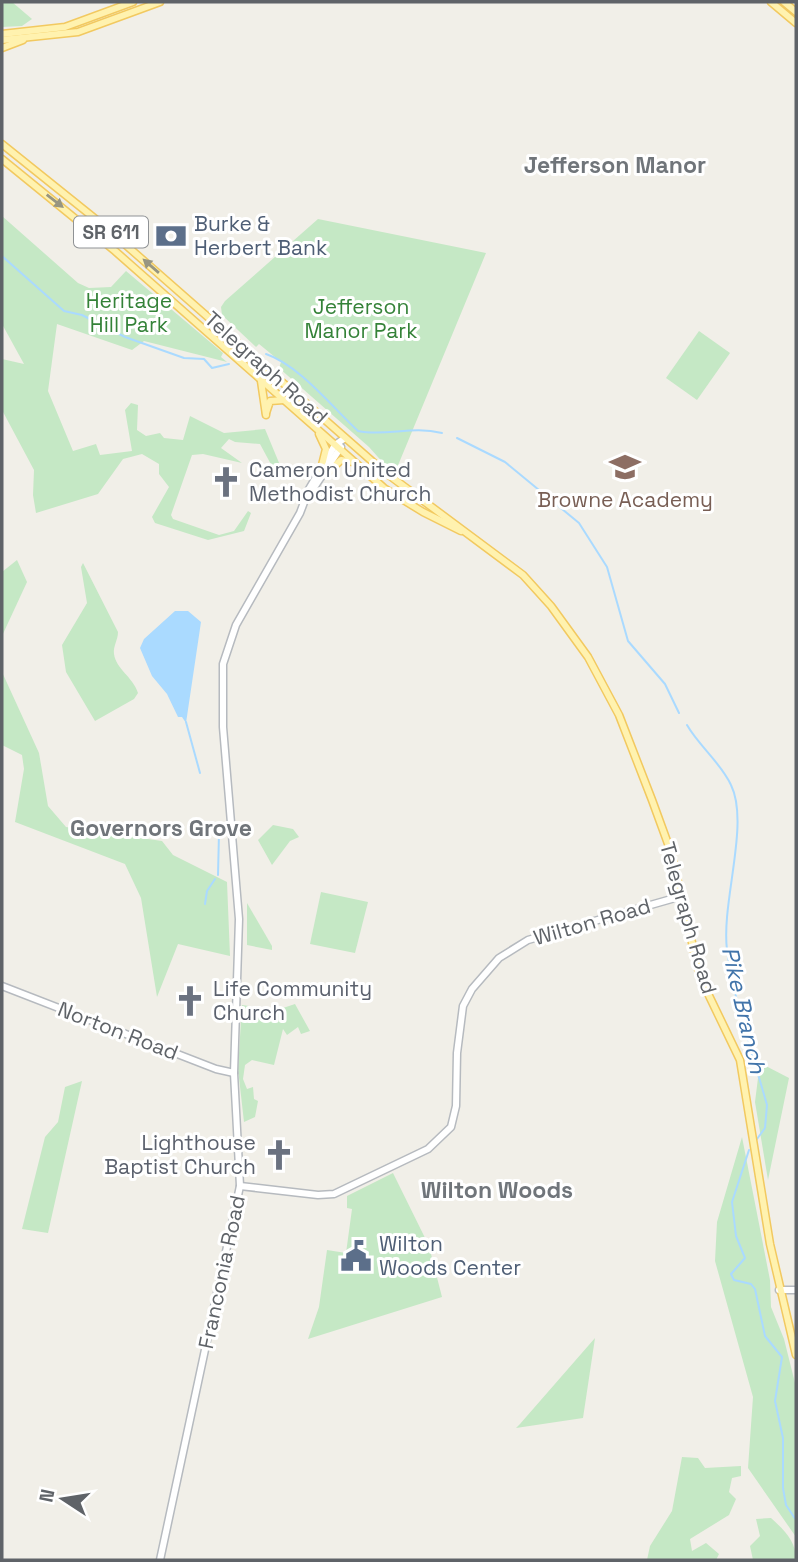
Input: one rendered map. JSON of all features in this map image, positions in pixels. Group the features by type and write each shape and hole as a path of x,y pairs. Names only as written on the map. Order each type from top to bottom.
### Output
{"main road":[{"path":"2,34 65,27 133,2"},
{"path":"2,40 78,32 160,2"},
{"path":"771,2 796,23"},
{"path":"784,2 796,12"},
{"path":"2,48 24,39"},
{"name":"Telegraph Road","path":"2,144 113,234 397,482 469,534 537,589 562,619 601,679 624,726 663,830 682,896 700,977 729,1032 743,1070 759,1182 779,1290 796,1355"},
{"name":"Telegraph Road","path":"2,159 78,219 395,496 469,534"},
{"path":"260,379 265,415 269,402 275,398 284,400"},
{"path":"304,417 325,442 323,472"},
{"name":"Franconia Road","path":"160,1560 240,1186 234,1073 239,919 221,674 236,625 307,498 309,489 345,438"},
{"path":"323,472 341,460 355,463"},
{"name":"Wilton Road","path":"240,1186 318,1195 334,1194 428,1149 446,1134 453,1122 463,1006 472,989 493,964 528,940 682,896"},
{"name":"Norton Road","path":"2,986 216,1069 234,1073"},
{"path":"779,1290 796,1290"}],"green space":[{"path":"2,2 12,2 32,19 22,26 2,27"},
{"name":"Heritage Hill Park","path":"2,216 78,283 89,288 111,287 126,271 223,353 221,357 227,362 144,341 132,350 57,324 48,391 73,451 96,444 100,455 132,451 125,410 131,403 138,405 137,430 146,436 160,433 164,438 183,440 190,416 224,433 265,429 282,470 274,470 260,444 229,439 221,448 242,463 203,454 192,455 171,515 173,519 219,535 234,531 248,511 251,513 244,531 208,540 155,523 152,517 169,487 159,474 159,464 142,454 123,459 98,494 36,513 33,495 34,470 2,410 2,359 24,364 2,324"},
{"name":"Jefferson Manor Park","path":"318,219 486,253 394,475 369,447 279,368 281,362 259,344 256,347 222,315 221,307 225,301"},
{"path":"699,331 730,353 697,400 666,378"},
{"path":"17,560 27,582 2,636 2,572"},
{"path":"83,563 118,632 115,659 138,693 134,699 95,721 66,672 62,645 87,603 81,567"},
{"path":"2,672 39,753 48,806 66,827 162,841 173,855 227,882 230,956 178,944 157,997 141,898 125,864 15,822 24,769 22,755 2,745"},
{"path":"273,825 293,829 299,837 290,841 272,865 258,840"},
{"path":"321,892 368,902 355,953 310,944"},
{"path":"247,903 272,946 272,950 247,945"},
{"path":"295,1004 310,1031 301,1034 298,1027 287,1035 283,1029 274,1065 252,1060 245,1065 243,1079 247,1089 253,1087 254,1099 258,1101 255,1117 244,1122 238,1069 242,1005 277,1010"},
{"path":"754,1060 789,1078 768,1180 755,1102 758,1078"},
{"path":"82,1081 48,1233 22,1229 45,1137 58,1122 65,1087"},
{"path":"742,1137 770,1280 771,1307 784,1339 796,1387 796,1537 748,1468 753,1397 715,1261 717,1222"},
{"path":"393,1173 429,1246 442,1297 308,1339 319,1307 327,1250 346,1253 352,1209 347,1208 347,1196"},
{"path":"595,1338 583,1418 516,1428 520,1424"},
{"path":"682,1457 698,1458 705,1468 741,1466 741,1476 732,1478 729,1492 736,1499 729,1515 690,1539 692,1551 706,1543 719,1554 716,1560 647,1560 650,1546 672,1511"},
{"path":"771,1518 792,1542 796,1560 753,1560 750,1546 760,1536 756,1519"}],"water":[{"path":"175,611 188,611 201,622 186,723 182,717 178,717 167,694 152,676 140,648 144,639"}],"waterway":[{"name":"Pike Branch","path":"2,256 64,311 82,315 125,337 184,358 204,359 212,368 229,364"},
{"name":"Pike Branch","path":"266,354 291,367 303,377 358,431 379,433 420,430 442,433"},
{"name":"Pike Branch","path":"457,438 505,462 579,523 607,567 628,641 665,684 679,713"},
{"path":"186,722 200,773"},
{"name":"Pike Branch","path":"687,725 727,777 736,801 737,842 728,909 727,950 739,1009 767,1105 765,1128 757,1139"},
{"path":"218,875 219,833"},
{"path":"205,904 207,891 215,879"},
{"name":"Pike Branch","path":"749,1150 732,1202 736,1236 745,1258 731,1274 734,1280 751,1284 755,1289 765,1336 782,1357 775,1401 783,1438 783,1488 786,1505 796,1520"}],"place":[{"name":"Burke & Herbert Bank","path":"171,236"},
{"name":"Browne Academy","path":"625,467"},
{"name":"Cameron United Methodist Church","path":"226,482"},
{"name":"Life Community Church","path":"190,1001"},
{"name":"Lighthouse Baptist Church","path":"279,1155"},
{"name":"Wilton Woods Center","path":"356,1256"}],"district":[{"name":"Jefferson Manor","path":"615,165"},
{"name":"Governors Grove","path":"161,828"},
{"name":"Wilton Woods","path":"497,1190"}]}
